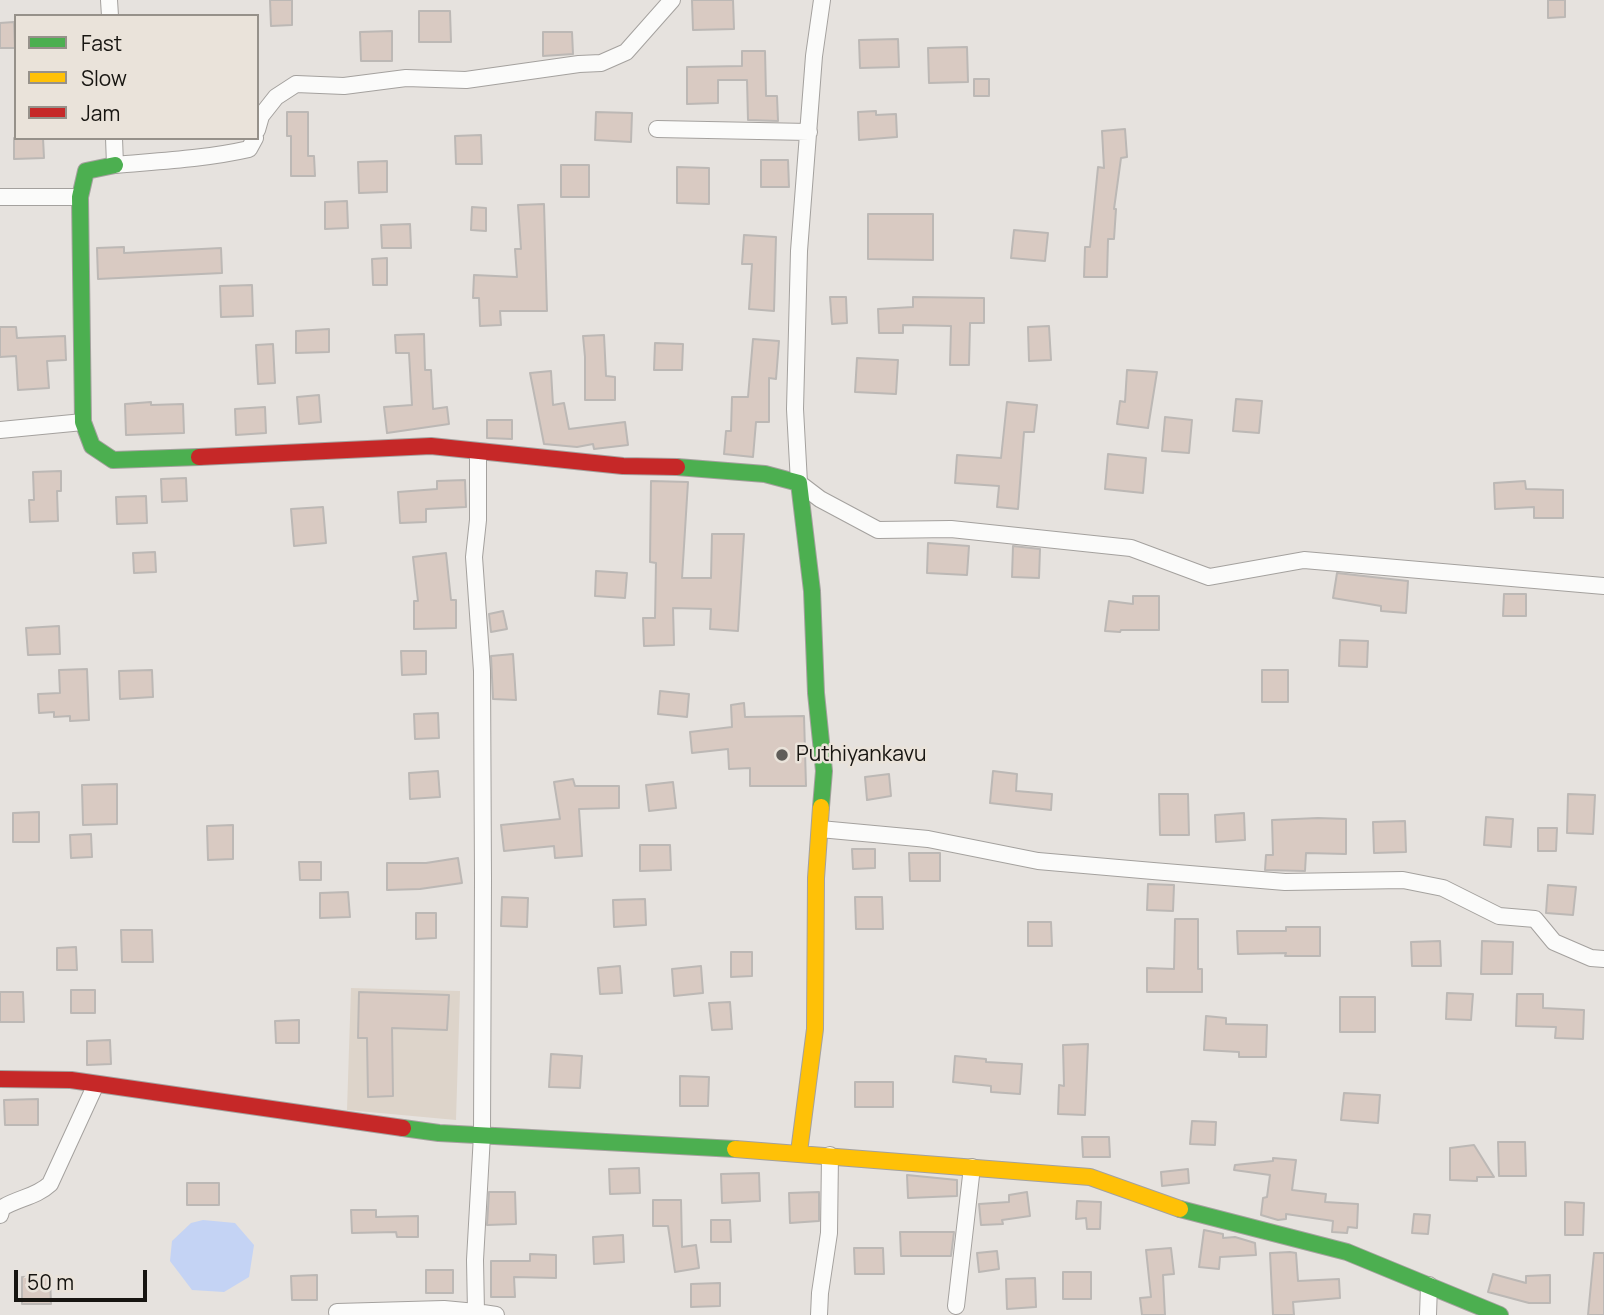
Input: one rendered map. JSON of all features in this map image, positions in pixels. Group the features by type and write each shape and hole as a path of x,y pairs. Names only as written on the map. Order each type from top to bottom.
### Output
{"street":[{"path":"259,124 261,116 276,97 296,85 344,86 406,78 466,80 601,63 626,52 672,0"},
{"path":"799,1152 815,1029 816,878 824,771 795,410 799,251 821,0"},
{"path":"657,129 809,132"},
{"path":"114,140 115,165"},
{"path":"254,140 249,149 86,171 80,197 83,422 92,446 113,460 431,446 623,466 709,467 765,474 799,483 820,499 878,530 951,529 1131,548 1209,577 1304,560 1604,586"},
{"path":"0,197 80,197"},
{"path":"0,429 83,422"},
{"path":"476,1311 475,1260 482,1135 483,738 482,671 474,557 478,520 478,451"},
{"path":"820,829 928,839 1038,861 1077,865 1285,882 1403,880 1443,888 1499,916 1535,919 1554,942 1591,958 1604,959"},
{"path":"0,1079 71,1080 439,1133 799,1152 1090,1177 1181,1209 1347,1252 1500,1315"},
{"path":"0,1215 2,1208 41,1193 50,1184 96,1084"},
{"path":"819,1315 829,1233 831,1155"},
{"path":"956,1306 972,1167"},
{"path":"1428,1315 1429,1285"},
{"path":"337,1312 444,1309 496,1315"}],"shaded area":[{"path":"351,988 460,991 456,1120 347,1110"}],"water":[{"path":"203,1220 235,1223 254,1245 249,1277 224,1292 192,1290 170,1261 172,1241 191,1223"}],"building":[{"path":"270,0 292,0 292,25 271,26"},
{"path":"692,0 733,0 734,29 693,30"},
{"path":"1548,0 1565,0 1565,17 1548,18"},
{"path":"419,11 450,11 451,42 419,42"},
{"path":"14,22 14,48 0,48 0,23"},
{"path":"392,31 392,61 361,61 360,32"},
{"path":"543,32 572,32 573,54 543,56"},
{"path":"898,39 899,67 860,68 859,40"},
{"path":"967,47 968,82 929,83 928,48"},
{"path":"742,51 765,51 766,96 777,96 778,121 748,120 747,80 718,80 718,103 687,104 687,67 742,66"},
{"path":"974,79 989,79 989,96 974,96"},
{"path":"876,111 876,115 896,114 897,137 859,140 858,112"},
{"path":"287,112 308,112 308,156 314,156 315,176 291,176 291,136 287,136"},
{"path":"596,112 632,113 631,142 595,140"},
{"path":"1125,129 1127,157 1121,158 1114,209 1114,239 1108,239 1107,277 1084,277 1085,247 1090,247 1098,167 1104,168 1102,131"},
{"path":"481,135 482,164 456,164 455,136"},
{"path":"14,140 43,140 44,158 14,159"},
{"path":"761,160 788,160 789,187 761,187"},
{"path":"387,161 387,192 359,193 358,162"},
{"path":"561,165 589,165 589,197 561,197"},
{"path":"677,167 709,168 709,204 677,203"},
{"path":"347,201 348,228 325,229 325,202"},
{"path":"544,204 547,311 500,311 501,325 480,326 479,298 473,298 474,275 517,277 515,249 521,249 518,205"},
{"path":"472,207 486,208 486,231 471,230"},
{"path":"868,214 933,214 933,260 868,259"},
{"path":"410,224 411,248 382,248 381,225"},
{"path":"1014,230 1048,233 1045,261 1011,258"},
{"path":"744,235 776,237 774,311 749,309 752,264 742,264"},
{"path":"124,247 124,253 221,248 222,273 98,279 97,248"},
{"path":"387,258 387,285 373,285 372,259"},
{"path":"252,285 253,316 221,317 220,286"},
{"path":"830,297 846,297 847,323 832,324"},
{"path":"913,297 984,298 984,323 970,323 969,365 950,365 951,326 903,325 903,333 879,333 878,309 913,307"},
{"path":"1049,326 1051,360 1029,361 1028,327"},
{"path":"0,327 16,327 17,338 65,336 66,360 47,361 49,388 18,390 16,356 0,357"},
{"path":"329,329 329,352 296,353 296,331"},
{"path":"424,334 425,370 431,370 433,409 447,407 449,424 387,433 384,407 412,405 409,353 396,353 395,335"},
{"path":"604,335 606,376 615,377 615,400 585,400 583,336"},
{"path":"753,339 779,341 776,379 769,378 769,422 756,422 753,457 724,454 726,431 731,431 732,397 748,397"},
{"path":"655,343 683,344 682,370 654,370"},
{"path":"273,344 275,383 258,384 256,345"},
{"path":"857,358 898,360 896,394 855,392"},
{"path":"1127,370 1157,372 1148,428 1117,424 1120,401 1125,402"},
{"path":"551,371 553,405 564,403 569,429 625,422 628,445 594,449 593,444 577,447 544,444 530,373"},
{"path":"319,395 321,422 299,424 297,397"},
{"path":"1236,399 1262,401 1259,433 1233,431"},
{"path":"151,402 151,405 183,404 184,433 126,435 125,404"},
{"path":"1007,402 1037,405 1034,432 1024,432 1018,509 997,507 999,486 955,483 957,455 1001,458"},
{"path":"265,407 266,433 236,435 235,409"},
{"path":"1165,417 1192,420 1189,453 1162,451"},
{"path":"487,420 512,420 512,439 487,438"},
{"path":"1108,454 1146,458 1143,493 1105,489"},
{"path":"61,471 61,491 57,491 58,521 30,522 29,500 34,500 33,472"},
{"path":"186,478 187,501 162,502 161,479"},
{"path":"465,480 466,507 426,509 426,522 400,523 398,492 437,489 437,481"},
{"path":"651,481 688,482 682,578 711,578 712,534 744,534 738,631 710,629 711,609 673,608 674,645 644,646 643,618 655,618 656,563 650,562"},
{"path":"1525,481 1526,489 1563,490 1563,518 1534,518 1534,507 1495,509 1494,483"},
{"path":"146,496 147,523 117,524 116,497"},
{"path":"323,507 326,543 294,546 291,509"},
{"path":"928,543 969,546 967,575 927,573"},
{"path":"1013,546 1040,549 1039,578 1012,577"},
{"path":"155,552 156,572 134,573 133,553"},
{"path":"446,553 451,600 456,600 456,628 414,629 414,601 418,601 413,557"},
{"path":"596,571 627,573 625,598 595,596"},
{"path":"1337,573 1408,581 1406,613 1381,611 1381,606 1333,598"},
{"path":"1504,594 1526,594 1526,616 1503,616"},
{"path":"1133,596 1159,596 1159,630 1105,631 1109,601 1133,604"},
{"path":"503,611 507,629 491,632 489,614"},
{"path":"59,626 60,654 28,655 26,628"},
{"path":"1340,640 1368,641 1367,667 1339,666"},
{"path":"401,651 426,651 426,674 402,675"},
{"path":"513,654 516,700 493,699 491,656"},
{"path":"87,669 89,720 70,721 70,716 54,717 54,712 39,713 38,694 60,693 59,670"},
{"path":"152,670 153,697 120,699 119,671"},
{"path":"1262,670 1288,670 1288,702 1262,702"},
{"path":"660,691 689,694 687,717 658,714"},
{"path":"744,703 745,717 804,716 806,786 750,786 750,768 729,769 728,749 692,753 690,732 732,727 731,705"},
{"path":"438,713 439,738 415,739 414,714"},
{"path":"438,771 440,797 410,799 409,773"},
{"path":"993,771 1017,774 1016,791 1052,794 1051,810 990,803"},
{"path":"889,774 891,796 867,800 865,777"},
{"path":"573,779 575,786 619,786 619,808 579,809 582,856 555,858 554,846 504,851 501,825 560,819 554,782"},
{"path":"673,782 676,808 649,811 646,785"},
{"path":"117,784 117,824 83,825 82,785"},
{"path":"1159,794 1188,794 1189,835 1160,835"},
{"path":"1568,794 1595,795 1593,834 1567,833"},
{"path":"39,812 39,842 13,842 13,813"},
{"path":"1244,813 1245,840 1216,842 1215,815"},
{"path":"1486,817 1513,819 1511,847 1484,845"},
{"path":"1346,819 1346,854 1306,853 1305,871 1265,870 1266,855 1273,855 1272,820"},
{"path":"1405,821 1406,852 1374,853 1373,822"},
{"path":"233,825 233,859 208,860 207,826"},
{"path":"1538,828 1557,828 1556,851 1538,851"},
{"path":"91,834 92,857 71,858 70,835"},
{"path":"640,845 670,845 671,870 640,871"},
{"path":"852,849 875,849 875,868 853,869"},
{"path":"909,853 940,853 940,881 910,881"},
{"path":"458,858 462,883 387,890 387,863 426,863"},
{"path":"299,862 321,862 321,880 300,880"},
{"path":"1148,884 1174,885 1173,911 1147,910"},
{"path":"1548,885 1576,887 1573,915 1546,913"},
{"path":"348,892 350,917 320,918 320,893"},
{"path":"502,897 528,898 527,927 501,926"},
{"path":"855,897 882,897 883,929 856,929"},
{"path":"645,899 646,925 614,927 613,900"},
{"path":"416,913 436,913 436,938 416,939"},
{"path":"1175,919 1198,919 1198,969 1202,969 1202,992 1147,992 1147,968 1174,969"},
{"path":"1028,922 1051,922 1052,946 1028,946"},
{"path":"1286,927 1320,927 1320,956 1285,956 1286,953 1238,954 1237,931 1286,931"},
{"path":"121,930 152,930 153,962 122,962"},
{"path":"1440,941 1441,966 1412,966 1411,942"},
{"path":"1482,941 1513,942 1512,974 1481,974"},
{"path":"76,947 77,970 57,970 57,948"},
{"path":"731,952 752,952 752,976 731,977"},
{"path":"620,966 622,993 600,994 598,968"},
{"path":"701,966 703,993 674,996 672,969"},
{"path":"71,990 95,990 95,1013 71,1013"},
{"path":"0,992 23,992 24,1022 0,1022"},
{"path":"359,992 449,995 447,1030 392,1028 393,1096 368,1097 367,1038 358,1038"},
{"path":"1447,993 1473,994 1471,1020 1446,1019"},
{"path":"1517,994 1543,994 1543,1008 1584,1010 1583,1039 1555,1038 1556,1027 1516,1026"},
{"path":"1340,997 1375,997 1375,1032 1340,1032"},
{"path":"730,1002 732,1029 712,1030 709,1003"},
{"path":"1206,1016 1226,1018 1226,1024 1267,1025 1266,1057 1239,1057 1239,1052 1204,1050"},
{"path":"299,1020 299,1043 276,1043 275,1021"},
{"path":"110,1040 111,1064 87,1065 87,1041"},
{"path":"1088,1044 1085,1115 1058,1114 1059,1085 1064,1086 1063,1045"},
{"path":"551,1054 582,1056 580,1088 549,1087"},
{"path":"955,1056 986,1059 986,1062 1022,1064 1020,1094 991,1092 991,1086 953,1082"},
{"path":"680,1076 709,1077 708,1106 680,1106"},
{"path":"855,1082 893,1082 893,1107 855,1107"},
{"path":"1344,1093 1380,1095 1378,1123 1341,1120"},
{"path":"38,1099 38,1125 5,1125 4,1100"},
{"path":"1192,1121 1216,1122 1215,1145 1190,1144"},
{"path":"1082,1137 1109,1137 1110,1157 1083,1157"},
{"path":"1498,1142 1525,1142 1526,1176 1499,1176"},
{"path":"1474,1145 1494,1177 1477,1177 1477,1181 1450,1180 1450,1148"},
{"path":"1273,1158 1296,1160 1292,1190 1326,1194 1325,1202 1358,1204 1357,1228 1348,1227 1347,1233 1332,1232 1333,1221 1286,1214 1286,1219 1278,1220 1261,1215 1270,1175 1234,1170 1235,1165 1273,1161"},
{"path":"639,1168 640,1193 610,1194 609,1169"},
{"path":"1188,1169 1189,1183 1162,1186 1161,1172"},
{"path":"759,1173 760,1201 722,1203 721,1174"},
{"path":"907,1175 957,1180 957,1196 908,1198"},
{"path":"187,1183 219,1183 219,1205 187,1205"},
{"path":"489,1192 515,1192 516,1224 487,1225"},
{"path":"819,1192 819,1221 790,1223 789,1193"},
{"path":"1027,1192 1030,1216 1002,1220 1003,1224 981,1225 979,1204 1009,1202 1009,1195"},
{"path":"653,1200 681,1200 682,1247 696,1245 699,1268 675,1272 668,1226 653,1226"},
{"path":"1077,1201 1101,1202 1100,1229 1087,1229 1086,1218 1076,1219"},
{"path":"1565,1202 1584,1203 1583,1235 1565,1235"},
{"path":"351,1210 376,1210 376,1217 418,1216 418,1237 397,1237 396,1232 352,1233"},
{"path":"1414,1214 1430,1215 1428,1234 1412,1233"},
{"path":"711,1220 730,1220 731,1242 711,1242"},
{"path":"1204,1230 1223,1234 1223,1238 1235,1237 1255,1243 1256,1255 1220,1257 1219,1269 1199,1267"},
{"path":"900,1232 954,1232 951,1256 901,1256"},
{"path":"623,1235 624,1262 594,1264 593,1237"},
{"path":"854,1248 883,1248 884,1274 855,1274"},
{"path":"1171,1248 1174,1274 1163,1275 1165,1315 1142,1315 1140,1298 1151,1297 1146,1250"},
{"path":"997,1251 999,1269 979,1272 977,1253"},
{"path":"1270,1253 1296,1253 1298,1281 1339,1279 1340,1298 1293,1302 1294,1315 1273,1315"},
{"path":"1594,1253 1604,1253 1604,1315 1588,1315"},
{"path":"530,1254 556,1255 556,1278 514,1277 515,1297 491,1297 491,1261 530,1261"},
{"path":"426,1270 453,1270 453,1293 426,1293"},
{"path":"1063,1272 1091,1272 1091,1299 1063,1299"},
{"path":"1493,1274 1526,1283 1526,1276 1550,1275 1550,1303 1529,1303 1488,1292"},
{"path":"317,1275 317,1300 292,1300 291,1276"},
{"path":"50,1276 51,1304 22,1304 22,1277"},
{"path":"1035,1278 1036,1307 1007,1309 1006,1279"},
{"path":"720,1283 720,1306 691,1307 691,1284"}],"traffic: fast":[{"path":"115,165 86,171 80,197 83,422 92,446 113,460 199,457"},
{"path":"677,467 765,474 799,483 812,591 816,693 824,771 821,807"},
{"path":"403,1128 439,1133 735,1149"},
{"path":"1180,1209 1347,1252 1500,1315"}],"traffic: slow":[{"path":"799,1152 815,1029 816,878 821,807"},
{"path":"735,1149 1090,1177 1180,1209"}],"traffic: jam":[{"path":"199,457 431,446 623,466 677,467"},
{"path":"0,1079 71,1080 403,1128"}],"place":[{"name":"Puthiyankavu","path":"782,755"}]}
